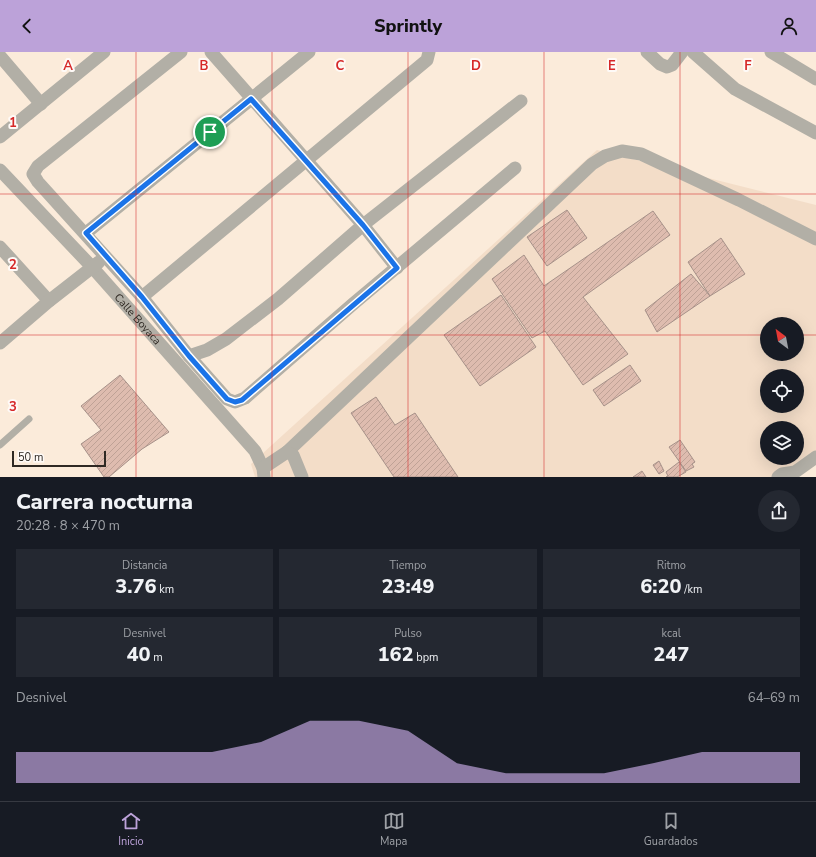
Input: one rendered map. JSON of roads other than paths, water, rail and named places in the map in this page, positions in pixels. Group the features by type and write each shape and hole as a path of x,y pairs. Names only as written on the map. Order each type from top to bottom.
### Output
{"street":[{"path":"6,52 0,57 41,104"},
{"path":"0,137 104,52"},
{"path":"181,52 38,166 33,174 38,182 86,233 105,257 142,297 189,356 227,399 235,402 242,400 515,168"},
{"path":"211,52 363,225 397,268"},
{"path":"86,233 309,52"},
{"path":"142,297 427,60 429,52"},
{"path":"647,52 660,64 667,67 672,65 682,52"},
{"path":"693,52 735,89 816,133"},
{"path":"771,52 816,79"},
{"path":"189,356 207,350 226,339 278,299 363,225 522,101"},
{"path":"264,473 592,164 605,156 622,151 641,154 739,200 816,239"},
{"name":"Calle Boyaca","path":"0,170 92,267 255,451 264,473"},
{"path":"0,247 49,301"},
{"path":"0,343 49,301 105,257"},
{"path":"287,452 292,455 302,477"},
{"path":"778,477 782,474 795,474 816,457"}],"lane":[{"path":"0,445 29,419"}]}
